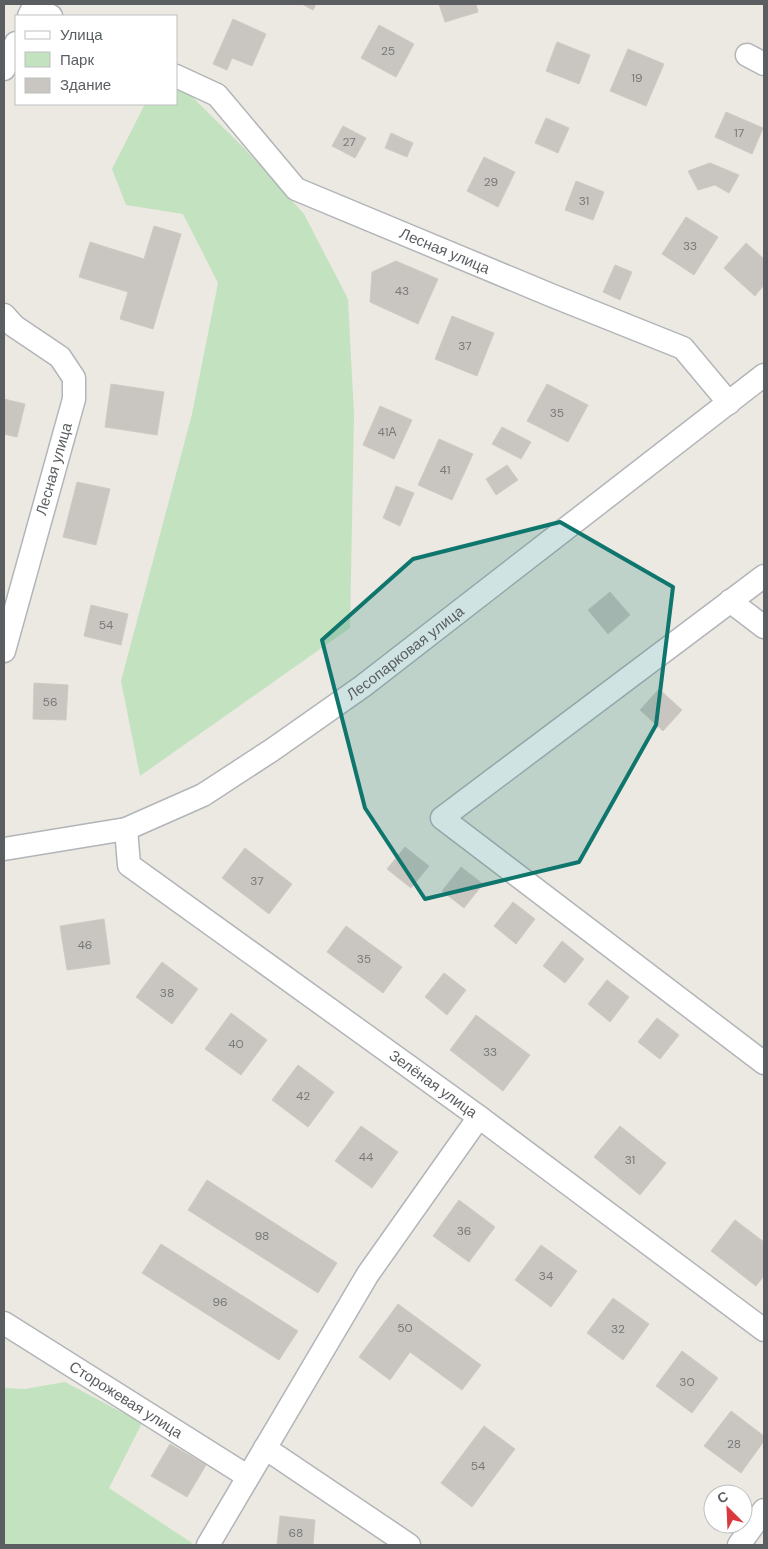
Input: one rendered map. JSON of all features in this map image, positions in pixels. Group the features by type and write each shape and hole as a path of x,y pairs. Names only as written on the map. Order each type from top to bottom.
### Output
{"street":[{"path":"30,15 33,8 49,15"},
{"path":"4,69 15,45"},
{"name":"Лесная улица","path":"178,77 217,95 296,189 553,296 684,348 729,403"},
{"name":"Лесная улица","path":"4,315 14,326 60,357 74,378 74,399 4,651"},
{"name":"Лесопарковая улица","path":"4,849 126,829 203,795 363,686 764,375"},
{"path":"764,576 442,818 764,1063"},
{"path":"730,601 764,627"},
{"name":"Зелёная улица","path":"126,829 129,865 479,1117 764,1330"},
{"path":"208,1545 368,1274 479,1117"},
{"name":"Сторожевая улица","path":"4,1323 247,1476"},
{"path":"265,1448 409,1545"},
{"path":"739,1545 764,1510"}],"highlighted area":[{"path":"560,522 673,587 656,725 579,862 425,899 365,808 322,640 413,559"}],"green space":[{"path":"178,83 245,149 304,214 348,299 354,415 350,628 140,776 121,681 192,414 218,283 183,214 126,205 112,169 144,105 178,105"},
{"path":"65,1382 142,1423 109,1488 192,1543 190,1545 4,1545 4,1388 25,1389"}],"building":[{"path":"302,4 316,4 313,10"},
{"path":"439,4 476,4 478,12 445,22"},
{"path":"233,19 266,34 252,66 232,58 227,70 213,64"},
{"path":"379,25 414,44 396,77 361,58"},
{"path":"557,42 590,55 579,84 546,71"},
{"path":"628,49 664,64 646,106 610,91"},
{"path":"726,112 763,128 752,154 715,137"},
{"path":"546,118 569,128 558,153 535,143"},
{"path":"343,126 366,138 355,158 332,146"},
{"path":"391,133 413,143 407,157 385,148"},
{"path":"484,157 515,172 498,207 467,191"},
{"path":"710,163 739,175 729,193 715,185 698,190 688,171"},
{"path":"576,181 604,192 593,220 565,210"},
{"path":"686,217 718,237 694,275 662,254"},
{"path":"154,226 181,234 153,329 120,319 128,292 79,277 90,242 144,259"},
{"path":"746,243 764,259 764,285 755,296 724,268"},
{"path":"396,261 438,279 418,324 370,302 372,272"},
{"path":"615,265 632,272 620,300 603,292"},
{"path":"452,316 494,333 477,376 435,359"},
{"path":"111,384 164,392 157,435 105,427"},
{"path":"547,384 588,405 568,442 527,421"},
{"path":"4,399 25,404 17,437 4,434"},
{"path":"380,406 412,420 394,459 363,445"},
{"path":"502,427 531,442 521,459 492,444"},
{"path":"439,439 473,454 452,500 418,485"},
{"path":"507,465 518,480 496,495 486,479"},
{"path":"77,482 110,489 96,545 63,537"},
{"path":"396,486 414,493 400,526 383,518"},
{"path":"610,592 630,615 608,634 588,610"},
{"path":"91,605 128,614 121,645 84,636"},
{"path":"34,683 68,685 66,720 33,719"},
{"path":"659,689 682,710 663,731 640,710"},
{"path":"405,847 429,866 411,888 387,869"},
{"path":"245,848 292,884 269,914 222,878"},
{"path":"461,867 483,884 464,908 442,891"},
{"path":"513,902 535,919 516,944 494,926"},
{"path":"104,919 110,964 67,970 60,926"},
{"path":"346,926 402,967 383,993 327,952"},
{"path":"562,941 584,959 565,983 543,966"},
{"path":"162,962 198,989 172,1024 136,997"},
{"path":"444,973 466,990 447,1015 425,997"},
{"path":"607,980 629,997 610,1022 588,1004"},
{"path":"231,1013 267,1040 241,1075 205,1049"},
{"path":"476,1015 530,1055 503,1091 450,1050"},
{"path":"657,1018 679,1035 660,1059 638,1042"},
{"path":"298,1065 334,1092 308,1127 272,1100"},
{"path":"361,1126 398,1152 372,1188 335,1161"},
{"path":"620,1126 666,1163 640,1195 594,1157"},
{"path":"207,1180 337,1263 318,1293 188,1210"},
{"path":"459,1200 495,1227 469,1262 433,1236"},
{"path":"735,1220 764,1242 764,1276 756,1286 711,1251"},
{"path":"161,1244 298,1331 279,1360 142,1273"},
{"path":"541,1245 577,1271 551,1307 515,1280"},
{"path":"613,1298 649,1324 623,1360 587,1333"},
{"path":"398,1304 481,1365 462,1390 410,1352 390,1380 359,1357"},
{"path":"682,1351 718,1378 692,1413 656,1386"},
{"path":"731,1411 764,1436 764,1441 741,1473 704,1446"},
{"path":"484,1426 515,1449 472,1507 441,1483"},
{"path":"170,1444 206,1465 187,1497 151,1476"},
{"path":"280,1516 315,1520 313,1545 277,1545"}]}
